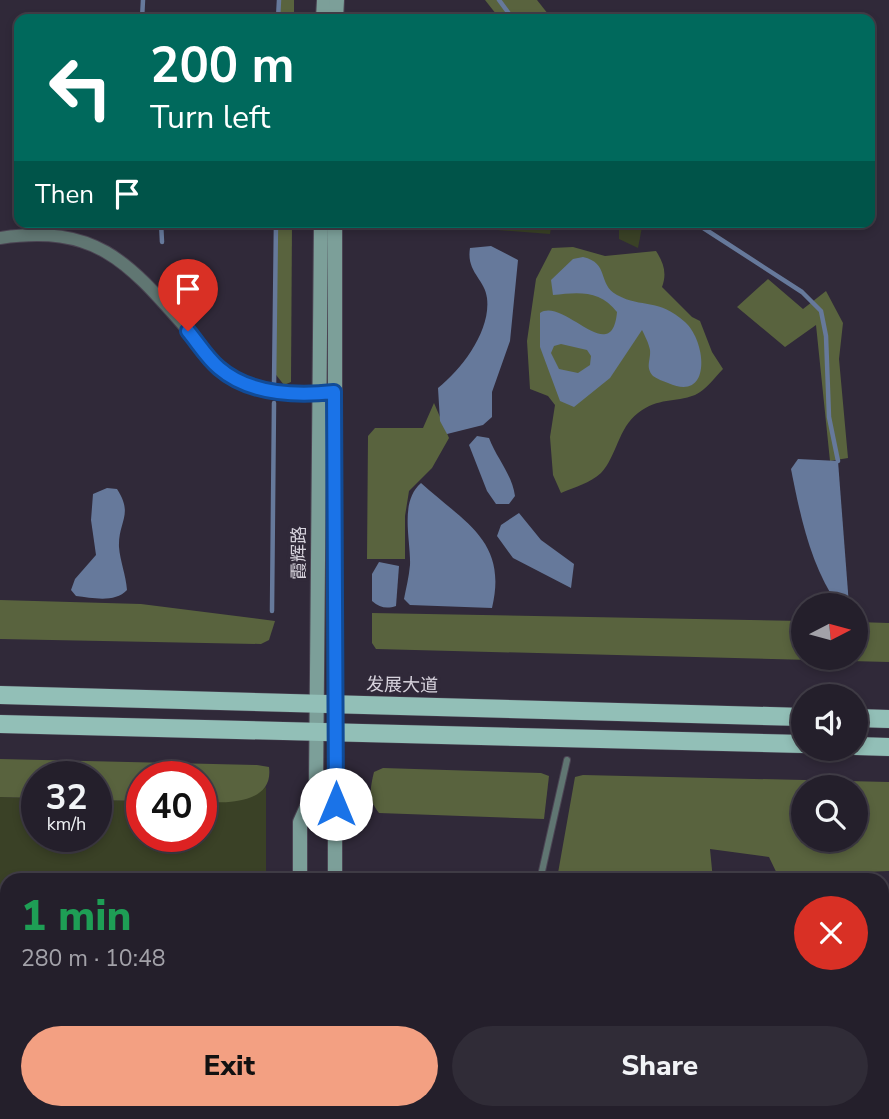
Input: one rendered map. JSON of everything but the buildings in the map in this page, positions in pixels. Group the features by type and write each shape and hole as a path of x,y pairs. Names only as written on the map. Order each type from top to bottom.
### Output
{"main road":[{"name":"发展大道","path":"0,695 791,716"},
{"path":"868,718 889,719"},
{"path":"0,724 791,744"},
{"path":"868,746 889,747"}],"street":[{"name":"霞辉路","path":"321,228 337,705 335,873"},
{"name":"霞辉路","path":"300,873 300,822 316,786 326,393 335,228"},
{"path":"0,239 33,233 78,239 105,249 144,282 220,369 250,385 294,396 326,393"}],"lane":[{"path":"542,873 567,760"}],"green space":[{"path":"279,0 294,0 294,14 278,14"},
{"path":"485,0 537,0 548,14 496,14"},
{"path":"275,228 292,228 291,382 284,385 273,371"},
{"path":"481,228 551,228 550,234"},
{"path":"619,228 642,228 638,248 619,239"},
{"path":"573,247 605,256 656,251 664,269 662,287 692,317 700,321 712,352 723,369 699,393 660,402 638,413 626,426 611,459 601,473 561,493 553,475 550,437 555,405 548,396 530,389 527,341 536,279 552,248"},
{"path":"768,279 803,309 826,291 843,323 839,359 848,458 830,461 816,325 785,347 737,307"},
{"path":"434,403 449,438 432,468 409,491 405,516 405,559 367,559 368,436 375,428 423,428"},
{"path":"0,600 141,604 275,621 269,640 261,644 0,639"},
{"path":"372,613 791,621 791,660 376,649 372,643"},
{"path":"868,622 889,623 889,662 868,661"},
{"path":"0,759 86,761 21,761 21,798 0,797"},
{"path":"112,762 126,762 126,801 112,800"},
{"path":"217,764 269,767 269,779 257,795 217,802"},
{"path":"383,768 541,773 549,776 544,819 379,813 373,803 371,789 374,772"},
{"path":"583,775 791,780 791,852 868,852 868,782 889,782 889,871 777,873 769,857 710,849 712,873 558,873 575,777"},
{"path":"266,787 266,873 0,873 0,797 21,798 21,852 112,852 112,800 126,801 126,852 217,852 217,801 251,796"}],"water":[{"path":"491,246 518,260 510,341 492,392 492,417 483,425 447,434 440,421 438,388 456,371 473,348 480,336 487,311 486,291 473,269 470,248"},
{"path":"583,257 597,264 607,285 617,295 666,309 685,322 698,343 701,355 699,378 692,385 682,387 653,376 649,366 649,348 642,330 610,378 574,407 560,401 540,347 540,313 550,311 561,314 597,333 606,334 613,328 617,312 596,296 580,293 553,295 551,280 573,259","holes":["561,344 587,350 591,356 590,365 578,373 559,369 551,353 554,346"]},
{"path":"477,436 489,438 508,474 515,496 509,504 496,504 487,491 469,445"},
{"path":"798,459 838,461 848,593 831,593 821,574 803,522 791,469"},
{"path":"421,483 467,522 488,550 494,566 492,608 410,605 404,599 410,565 408,511 414,491"},
{"path":"107,488 117,489 124,505 119,547 127,590 110,598 76,596 71,590 75,579 96,555 91,520 93,494"},
{"path":"519,513 541,540 574,564 571,588 513,558 497,536 501,525"},
{"path":"379,562 399,566 396,606 384,607 372,601 372,574"}],"waterway":[{"path":"142,14 143,0"},
{"path":"278,14 279,0"},
{"path":"499,0 509,14"},
{"path":"161,228 162,242"},
{"path":"274,385 276,228"},
{"path":"703,228 802,292 821,311 826,336 829,417 838,461"},
{"path":"272,611 274,403"}],"route":[{"path":"188,331 220,369 250,385 294,396 334,392 336,804"}]}
